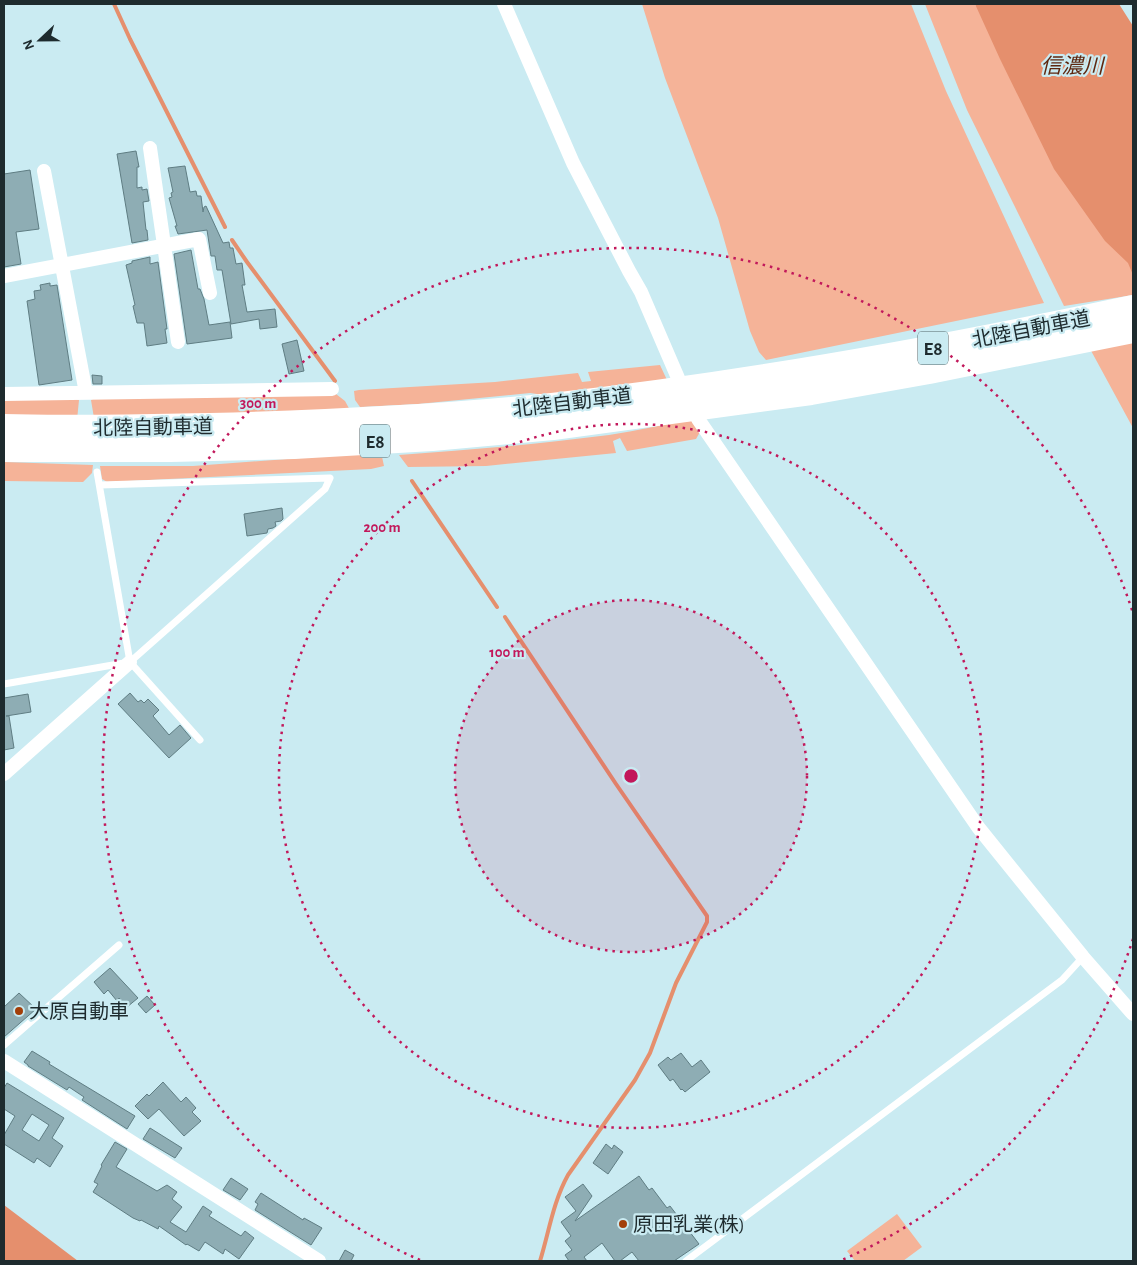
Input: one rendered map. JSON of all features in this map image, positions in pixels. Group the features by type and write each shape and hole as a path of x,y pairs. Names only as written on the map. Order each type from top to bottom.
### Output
{"highway":[{"name":"北陸自動車道","path":"4,449 170,449 294,446 432,438 553,427 737,392 807,371 1133,308"},
{"name":"北陸自動車道","path":"4,427 57,428 295,424 426,417 737,392 929,371 1133,330"}],"street":[{"path":"504,4 573,163 641,292 678,378"},
{"path":"150,148 178,342"},
{"path":"44,171 86,393"},
{"path":"4,276 200,239 210,293"},
{"path":"4,394 332,389"},
{"path":"698,419 978,827 1133,1014"},
{"path":"4,774 130,662"},
{"path":"4,1061 319,1261"}],"lane":[{"path":"97,472 130,662 200,740"},
{"path":"4,684 130,662 326,488 330,478 100,485"},
{"path":"4,1045 119,945"},
{"path":"686,1261 1062,980 1084,957"}],"shaded area":[{"path":"642,4 911,4 946,91 1044,303 766,360 759,352 750,331 718,218 665,78"},
{"path":"925,4 973,4 992,14 1133,266 1133,295 1064,306 967,110"},
{"path":"1133,337 1133,428 1089,347"},
{"path":"660,365 667,380 544,395 530,393 418,404 360,407 355,400 354,391 495,382 578,373 582,382 591,381 588,372"},
{"path":"336,394 345,401 351,412 94,418 91,400 97,397"},
{"path":"73,398 79,400 77,420 4,418 4,400"},
{"path":"692,420 700,432 696,439 627,451 620,438 613,441 616,453 486,466 408,467 399,455 583,438"},
{"path":"381,452 384,466 371,469 107,482 102,479 100,466 193,466"},
{"path":"4,462 93,465 92,473 83,482 4,481"},
{"path":"897,1214 922,1247 903,1261 855,1261 847,1251"}],"water":[{"name":"信濃川","path":"975,4 1119,4 1133,26 1133,275 1128,263 1105,241 1054,169"},
{"path":"4,1205 78,1261 4,1261"}],"building":[{"path":"136,151 139,167 137,167 137,188 147,189 149,201 143,202 148,240 132,243 117,154"},
{"path":"185,166 190,192 196,191 197,196 201,196 203,212 206,206 223,243 229,242 230,248 233,248 236,264 242,263 245,285 242,285 247,312 275,309 277,327 260,329 259,319 231,324 222,270 217,270 215,256 211,256 207,230 178,234 169,198 172,197 171,193 173,192 168,168"},
{"path":"30,170 39,229 16,232 21,264 4,267 4,174"},
{"path":"191,250 198,289 200,289 204,299 209,325 230,322 232,338 187,344 174,254"},
{"path":"150,257 150,264 158,262 167,329 165,329 167,343 147,346 144,323 137,323 126,265 132,263 132,261"},
{"path":"50,283 50,286 57,285 72,380 39,385 27,301 35,299 34,291 41,290 40,285"},
{"path":"297,340 304,371 289,374 282,344"},
{"path":"92,375 102,376 102,384 93,384"},
{"path":"282,508 283,519 275,522 276,526 268,529 267,533 247,536 244,514"},
{"path":"130,693 138,702 141,700 144,703 148,699 159,710 153,716 169,735 180,725 191,738 169,758 118,704"},
{"path":"28,694 31,712 6,716 9,716 14,748 4,750 4,698"},
{"path":"110,968 138,998 127,1007 119,998 117,1001 108,990 104,994 94,982"},
{"name":"大原自動車","path":"19,993 36,1009 4,1037 4,1007"},
{"path":"147,996 155,1005 146,1013 138,1004"},
{"path":"32,1051 50,1062 49,1064 135,1116 127,1129 82,1100 84,1097 69,1087 67,1090 28,1066 24,1062"},
{"path":"681,1053 692,1067 701,1060 710,1072 685,1092 681,1090 673,1079 670,1081 658,1065 668,1057 671,1060"},
{"path":"163,1082 181,1102 186,1097 196,1108 192,1112 201,1121 184,1136 159,1109 148,1119 135,1106 147,1094 149,1096"},
{"path":"7,1083 64,1118 52,1138 63,1146 50,1167 37,1158 34,1163 4,1144 4,1135 15,1116 4,1109 4,1088","holes":["32,1114 49,1125 39,1141 22,1130"]},
{"path":"150,1128 182,1148 175,1158 143,1139"},
{"path":"115,1142 127,1149 116,1167 157,1191 167,1185 177,1192 172,1199 182,1207 170,1222 186,1232 203,1206 212,1212 209,1216 241,1236 245,1231 254,1238 239,1259 225,1249 223,1254 205,1242 199,1251 186,1245 159,1226 158,1229 133,1218 93,1192 98,1184 94,1182 101,1165"},
{"path":"606,1144 612,1149 614,1145 623,1152 608,1174 593,1163"},
{"name":"原田乳業(株)","path":"639,1176 649,1190 652,1188 667,1208 670,1206 699,1244 674,1261 639,1261 632,1252 620,1261 615,1261 602,1243 584,1257 587,1261 569,1261 565,1255 572,1250 565,1241 571,1236 561,1222 576,1211 565,1197 583,1184 592,1196 575,1221"},
{"path":"231,1178 248,1189 240,1200 223,1190"},
{"path":"261,1193 303,1220 304,1218 322,1228 311,1245 255,1210 258,1204 255,1202"},
{"path":"345,1250 354,1255 351,1261 339,1261"}],"waterway":[{"path":"114,4 225,227"},
{"path":"232,240 335,381"},
{"path":"412,481 497,607"},
{"path":"505,617 616,784 707,916 707,922 676,983 650,1053 635,1080 568,1175 563,1185 555,1206 540,1261"}],"place":[{"name":"大原自動車","path":"19,1011"},
{"name":"原田乳業(株)","path":"623,1224"}]}
